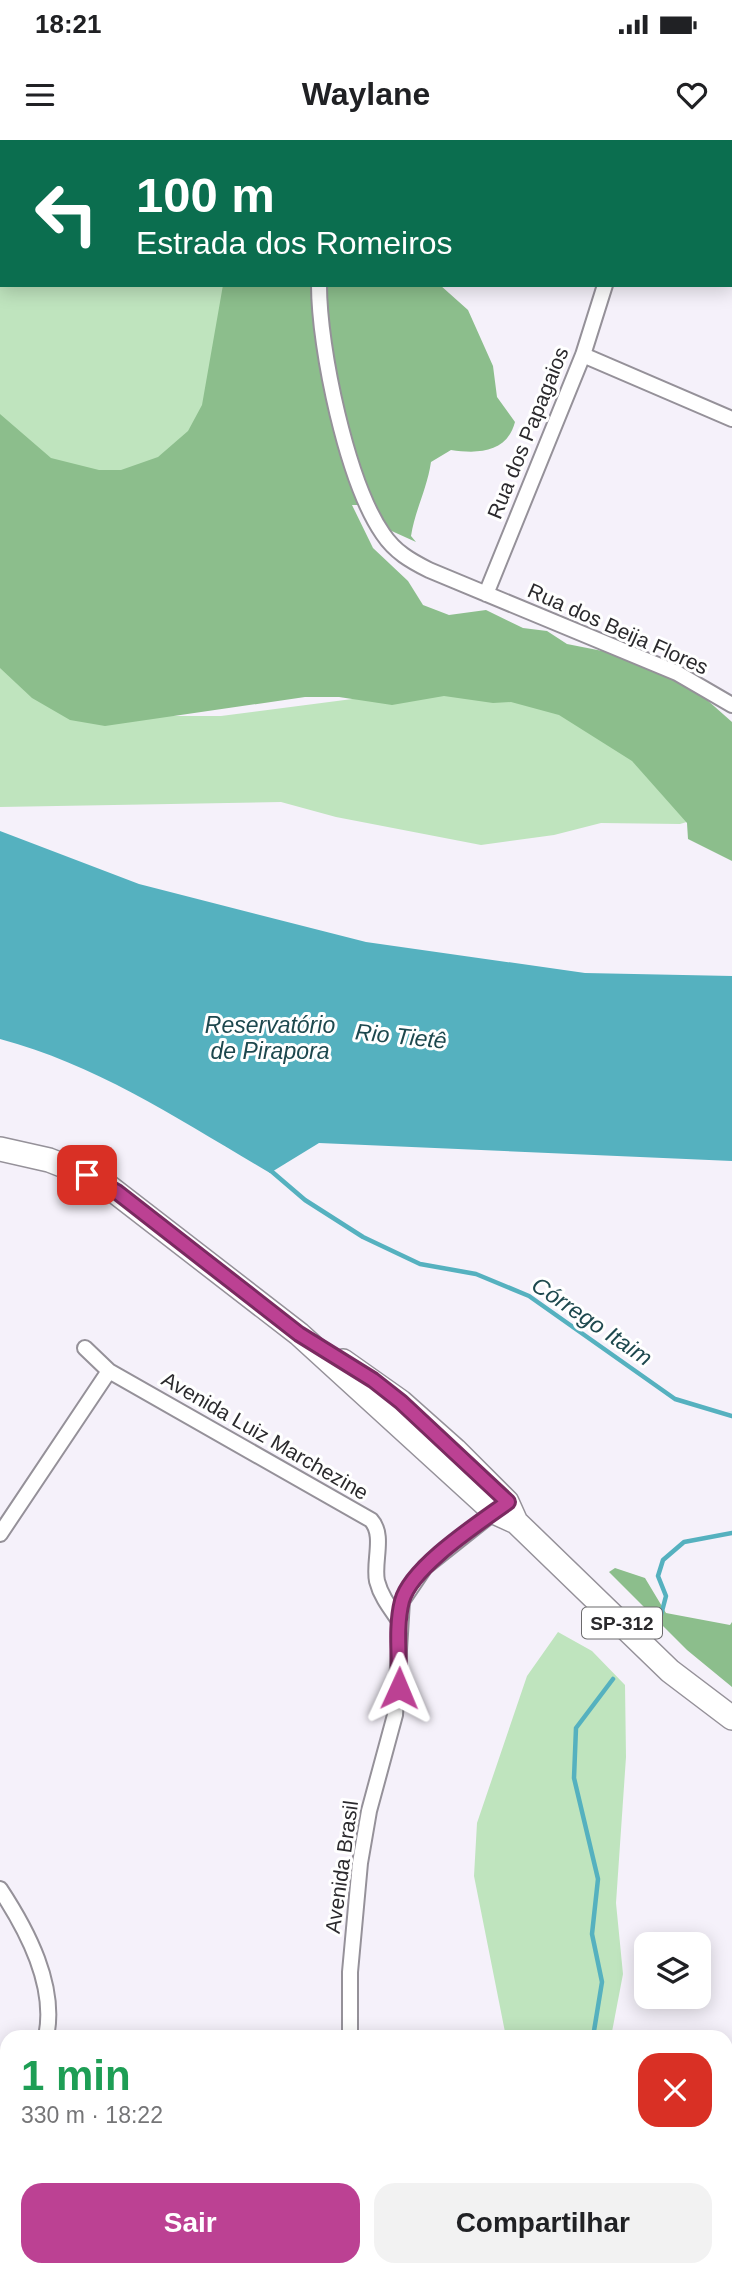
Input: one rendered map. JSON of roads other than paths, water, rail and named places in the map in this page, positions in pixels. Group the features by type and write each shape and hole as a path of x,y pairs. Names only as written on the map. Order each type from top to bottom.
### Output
{"main road":[{"name":"SP-312","path":"0,1149 49,1160 100,1180 299,1334 506,1512 670,1671 732,1718"}],"street":[{"name":"Rua dos Beija Flores","path":"319,287 319,309 336,405 354,473 368,508 383,535 399,553 429,570 677,673 732,705"},
{"name":"Rua dos Papagaios","path":"486,594 583,355 604,287"},
{"path":"583,355 732,419"},
{"name":"Avenida Luiz Marchezine","path":"85,1348 109,1371 370,1520 378,1535 377,1580 382,1597 400,1622"},
{"path":"0,1534 109,1371"},
{"name":"Avenida Brasil","path":"349,2030 350,1972 360,1863 369,1811 395,1715 399,1688 402,1601 414,1579 506,1512"},
{"path":"0,1889 24,1925 46,1991 46,2030"}],"water":[{"name":"Reservatório de Pirapora","path":"0,831 139,884 366,942 585,973 732,976 732,1161 319,1143 270,1173 106,1079 36,1050 0,1039"}],"waterway":[{"name":"Córrego Itaim","path":"270,1170 305,1200 363,1237 420,1264 476,1274 529,1296 675,1399 732,1416"},
{"name":"Córrego Itaim","path":"661,1615 666,1596 658,1576 663,1560 684,1542 732,1533"},
{"name":"Córrego Itaim","path":"594,2030 602,1982 592,1934 598,1879 574,1778 576,1728 613,1679"}],"water label":[{"name":"Rio Tietê","path":"401,1036"}]}
